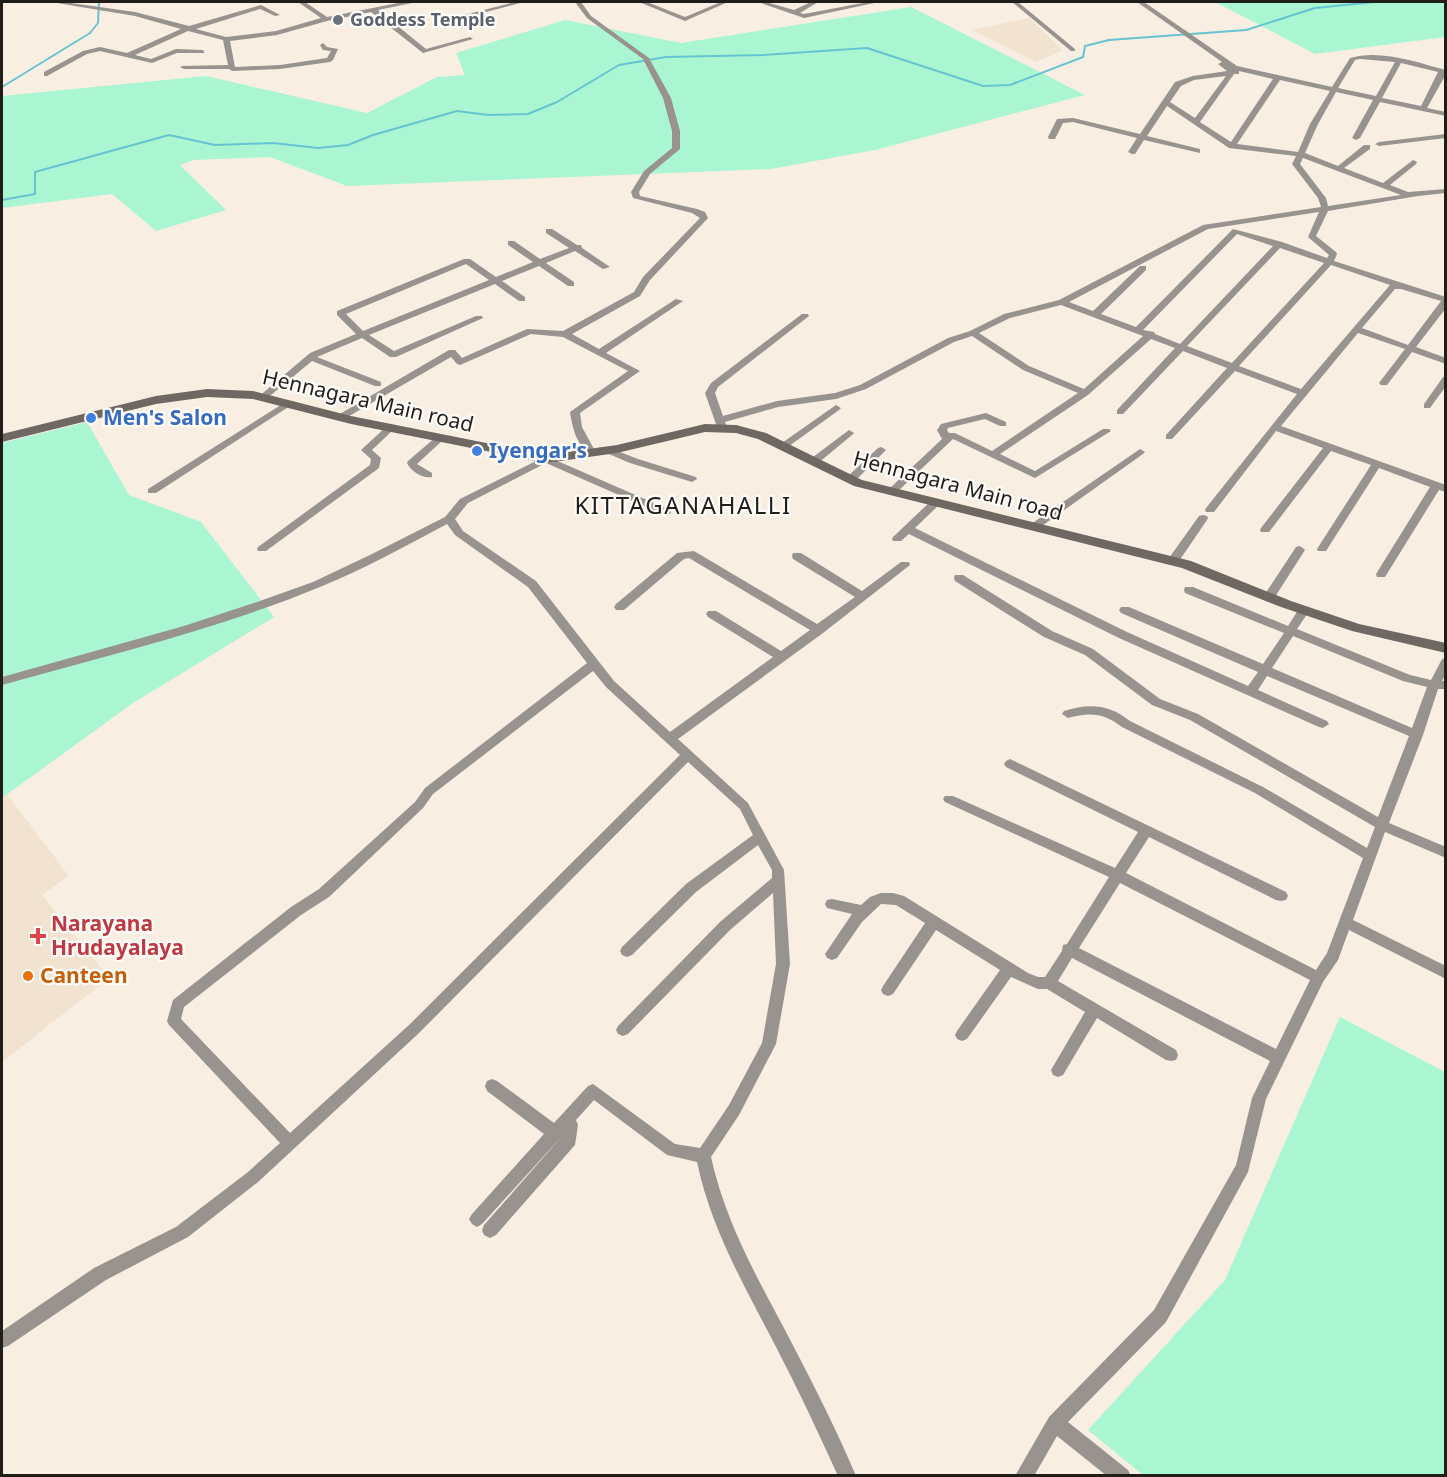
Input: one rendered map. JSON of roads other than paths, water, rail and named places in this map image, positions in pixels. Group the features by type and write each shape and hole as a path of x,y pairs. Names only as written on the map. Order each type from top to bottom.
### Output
{"street":[{"path":"54,2 135,14 226,39 263,35 326,19 410,2"},
{"path":"301,2 326,19"},
{"path":"440,22 521,2"},
{"path":"565,334 637,294 646,279 704,218 702,214 694,211 637,198 635,192 647,173 676,149 676,131 667,98 647,61 589,17 578,2"},
{"path":"642,2 685,19 725,2"},
{"path":"654,7 664,2"},
{"path":"768,2 808,16 876,2"},
{"path":"795,13 815,2"},
{"path":"1015,2 1073,50"},
{"path":"1137,2 1233,71"},
{"path":"128,54 189,29 261,7 277,15"},
{"path":"372,9 425,52 470,39"},
{"path":"254,25 263,35"},
{"path":"226,39 230,67"},
{"path":"184,67 280,67 330,60 335,49 325,49 323,45"},
{"path":"47,74 93,50 128,54 152,61 176,51 201,52"},
{"path":"1169,437 1329,262 1333,254 1312,237 1325,208 1322,198 1296,164 1299,154 1352,59 1357,56 1444,71 1424,109"},
{"path":"1356,138 1375,100 1398,63"},
{"path":"1196,122 1233,71"},
{"path":"1132,152 1178,84 1185,80 1233,71 1446,116"},
{"path":"1232,146 1277,79"},
{"path":"1375,100 1424,109 1446,116"},
{"path":"1167,103 1232,146 1299,154 1414,195"},
{"path":"1052,137 1060,121 1069,120 1197,151"},
{"path":"1379,144 1446,136"},
{"path":"1338,169 1367,147"},
{"path":"1384,186 1413,162"},
{"path":"1436,190 1445,181"},
{"path":"805,316 714,385 710,393 721,424 777,404 836,396 863,387 951,340 973,333 1007,316 1062,302 1206,226 1436,190 1446,191"},
{"path":"549,231 578,247 606,267"},
{"path":"1138,330 1236,231 1446,301 1384,383"},
{"path":"510,243 571,284"},
{"path":"1120,412 1279,244"},
{"path":"262,398 310,357 361,334 578,247"},
{"path":"478,318 393,355 361,334 340,314 467,261 522,298"},
{"path":"1095,314 1143,268"},
{"path":"1173,561 1302,393 1392,287 1398,285"},
{"path":"598,352 679,301"},
{"path":"1062,302 1302,393"},
{"path":"1356,329 1446,360"},
{"path":"341,417 452,352 460,362 530,331 565,334 635,371 575,412 577,428 590,451"},
{"path":"973,333 1026,368 1085,393"},
{"path":"994,454 1085,393 1151,334"},
{"path":"310,357 378,384"},
{"path":"1426,406 1446,379"},
{"name":"Hennagara Main road","path":"2,438 156,400 207,393 253,395 390,428 546,459 607,450 721,424 762,436 850,480 1035,526 1101,545 1173,561 1223,577 1269,597 1357,628 1446,648"},
{"path":"152,491 286,404"},
{"path":"782,447 836,408"},
{"path":"946,437 942,430 944,426 986,416 1003,424"},
{"path":"1275,427 1441,488 1381,574"},
{"path":"262,549 375,466 376,458 366,450 390,428"},
{"path":"893,490 946,437 952,435 1030,474 1039,474 1106,431"},
{"path":"813,462 849,433"},
{"path":"428,475 414,467 412,463 440,438"},
{"path":"1265,530 1329,446"},
{"path":"607,450 692,479"},
{"path":"850,480 881,450"},
{"path":"1035,526 1140,452"},
{"path":"2,681 157,637 297,592 370,561 449,519 464,501 546,459 666,512"},
{"path":"1322,549 1377,465"},
{"path":"897,539 936,502"},
{"path":"449,519 459,533 532,584 610,684 744,806 778,870 783,964 769,1044 734,1110 703,1156 709,1191 734,1252 780,1337 847,1476"},
{"path":"908,529 1123,635 1323,724"},
{"path":"1269,597 1299,550"},
{"path":"620,607 681,556 690,554 819,630"},
{"path":"797,556 862,596"},
{"path":"670,738 905,565"},
{"path":"959,578 1048,634 1089,652 1156,702 1194,717 1381,825 1446,853"},
{"path":"1189,590 1407,678 1440,685"},
{"path":"1125,610 1417,735"},
{"path":"1250,693 1304,610"},
{"path":"712,614 782,657"},
{"path":"1024,1476 1055,1423 1160,1316 1243,1167 1259,1098 1318,978 1333,956 1381,825 1440,685 1446,662"},
{"path":"290,1143 174,1021 178,1004 296,910 324,892 419,805 429,791 594,664"},
{"path":"1068,714 1098,707 1113,712 1126,724 1258,790 1370,856"},
{"path":"2,1340 100,1274 182,1232 253,1177 414,1029 689,754"},
{"path":"1010,765 1281,896"},
{"path":"949,799 1117,875 1318,978"},
{"path":"1049,983 1068,949 1146,831"},
{"path":"627,951 691,888 760,837"},
{"path":"623,1030 725,926 778,881"},
{"path":"832,954 864,911 875,901 886,898 899,900 1009,968 1038,983 1049,983 1171,1055"},
{"path":"832,904 864,911"},
{"path":"888,990 930,927 937,922"},
{"path":"1347,923 1446,973"},
{"path":"1068,949 1278,1058"},
{"path":"962,1035 1009,968"},
{"path":"1058,1070 1094,1010"},
{"path":"492,1086 555,1133"},
{"path":"477,1219 593,1091 672,1150 703,1156"},
{"path":"490,1230 570,1140 572,1133 567,1119"},
{"path":"1055,1423 1122,1476"}],"waterway":[{"path":"2,87 90,33 98,23 99,2"},
{"path":"2,200 35,194 35,172 169,135 215,145 273,143 318,148 348,145 373,135 457,111 488,115 528,114 557,102 619,65 666,57 763,55 867,48 983,86 1010,85 1083,57 1085,46 1109,40 1246,30 1315,8 1375,2"}],"place":[{"name":"Goddess Temple","path":"338,20"},
{"name":"Men's Salon","path":"91,418"},
{"name":"Iyengar's","path":"477,451"},
{"name":"Narayana Hrudayalaya","path":"38,936"},
{"name":"Canteen","path":"28,976"}],"district":[{"name":"KITTAGANAHALLI","path":"683,506"}]}
